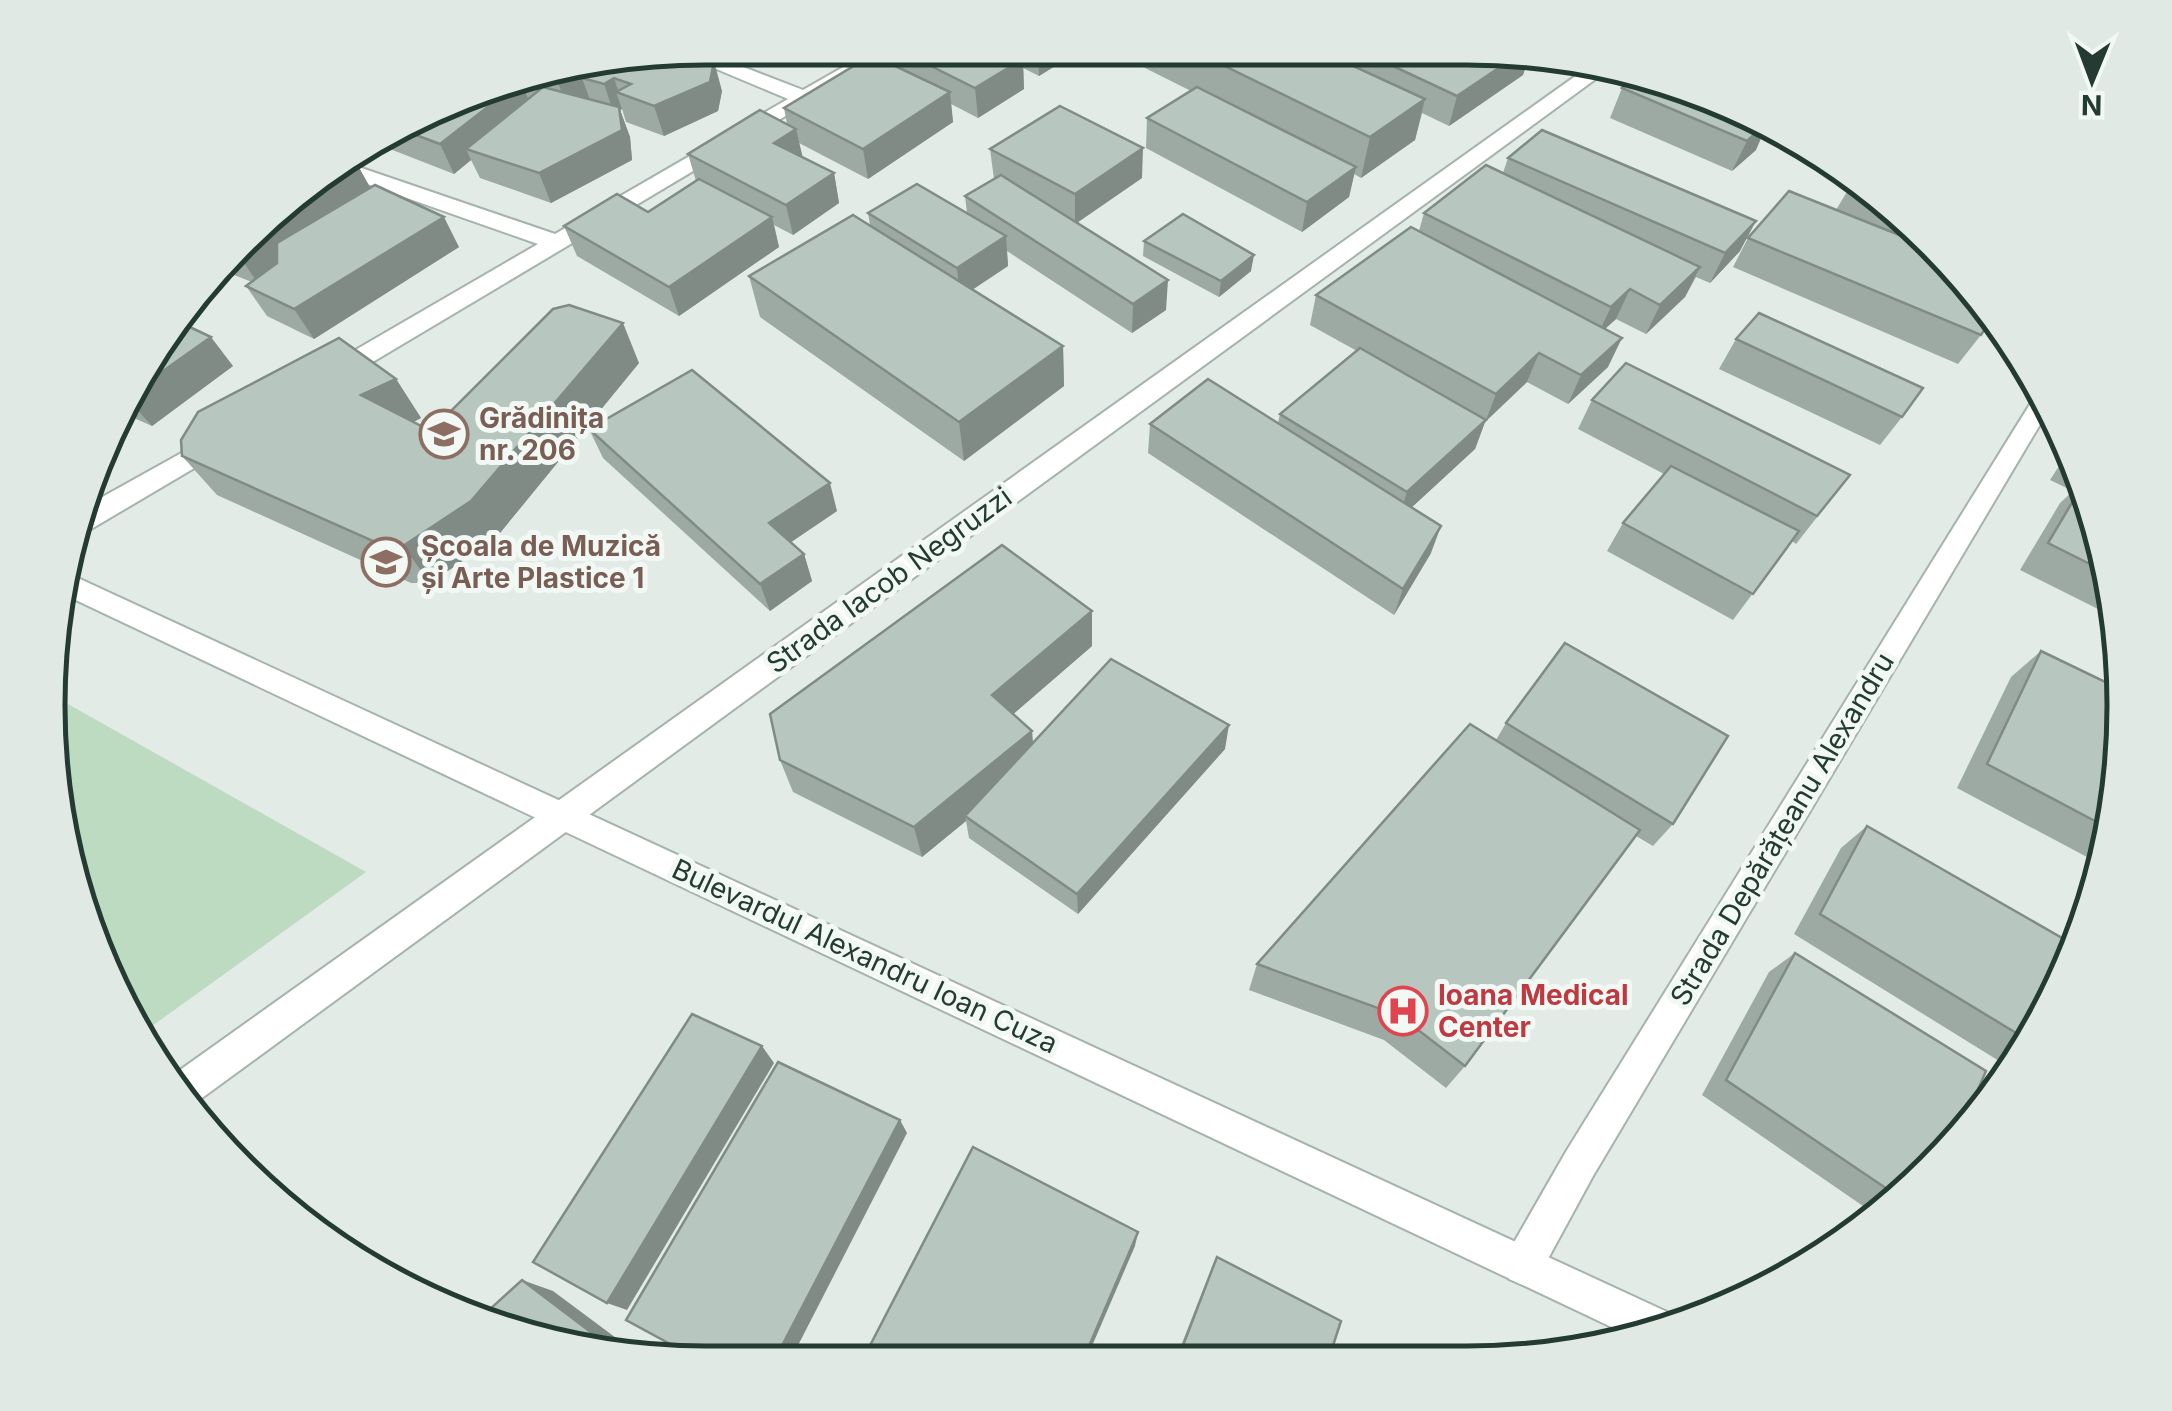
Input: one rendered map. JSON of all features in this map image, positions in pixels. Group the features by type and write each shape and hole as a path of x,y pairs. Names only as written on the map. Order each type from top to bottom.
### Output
{"street":[{"path":"721,65 804,98"},
{"path":"306,390 861,65"},
{"name":"Strada Iacob Negruzzi","path":"190,1085 1588,77"},
{"path":"352,172 557,243"},
{"name":"Strada Depărățeanu Alexandru","path":"1523,1265 1580,1163 2035,412"},
{"path":"95,514 239,429"},
{"name":"Bulevardul Alexandru Ioan Cuza","path":"76,588 1642,1321"}],"green space":[{"path":"65,702 366,872 151,1027 114,951 87,871 70,789"}],"building":[{"path":"713,65 710,82 654,106 616,92 631,84 614,78 604,84 582,78 558,83 581,77 622,70"},
{"path":"855,65 893,65 950,92 863,149 784,108"},
{"path":"929,65 1013,65 975,88"},
{"path":"1223,65 1351,65 1425,99 1370,137"},
{"path":"1391,65 1502,66 1457,96"},
{"path":"1625,85 1672,99 1755,134 1747,141 1622,88"},
{"path":"543,87 619,107 622,130 539,173 466,149"},
{"path":"1197,87 1356,167 1307,202 1147,118"},
{"path":"496,101 440,144 415,135"},
{"path":"1060,106 1143,148 1075,194 990,149"},
{"path":"760,110 796,129 774,143 834,173 786,205 688,154"},
{"path":"1542,130 1756,221 1725,253 1508,158"},
{"path":"1486,165 1700,267 1660,305 1630,289 1611,307 1424,213"},
{"path":"1001,175 1168,280 1133,304 965,196"},
{"path":"699,179 772,217 669,287 564,226 617,194 648,212"},
{"path":"917,184 1006,236 957,268 868,213"},
{"path":"375,185 444,217 294,309 246,286 277,263 277,243"},
{"path":"1789,191 1901,236 1948,283 1984,329 1981,335 1748,238"},
{"path":"1183,214 1254,255 1221,281 1144,241"},
{"path":"853,215 1063,346 959,422 749,276"},
{"path":"1411,227 1622,338 1581,375 1539,353 1496,394 1316,295"},
{"path":"569,305 623,323 471,501 403,546 384,546 182,456 181,440 198,412 339,338 396,379 361,395 431,431 553,309"},
{"path":"1759,313 1923,388 1902,417 1736,339"},
{"path":"189,327 211,337 157,375"},
{"path":"1360,348 1486,420 1407,492 1280,414"},
{"path":"1626,363 1850,475 1817,516 1592,400"},
{"path":"692,370 830,483 769,523 804,554 760,584 589,429"},
{"path":"1208,379 1441,526 1403,589 1150,424"},
{"path":"1671,466 1799,531 1753,594 1623,523"},
{"path":"2073,501 2091,564 2048,543"},
{"path":"1002,545 1092,611 992,695 1032,731 914,827 780,760 770,714"},
{"path":"1565,643 1728,736 1673,824 1506,723"},
{"path":"2041,651 2106,683 2106,747 2096,822 1987,764"},
{"path":"1111,659 1229,725 1077,894 965,816"},
{"path":"1470,724 1640,830 1465,1066 1400,1016 1257,964"},
{"path":"1867,826 2063,938 2016,1033 1820,914"},
{"path":"1795,953 1986,1071 1977,1093 1948,1128 1887,1189 1726,1080"},
{"path":"692,1014 762,1046 607,1303 533,1262"},
{"path":"778,1062 900,1120 782,1346 672,1345 626,1320"},
{"path":"973,1147 1138,1232 1089,1346 870,1346"},
{"path":"1217,1257 1341,1321 1333,1346 1183,1346"},
{"path":"522,1280 597,1337 540,1324 491,1308"}],"place":[{"name":"Grădinița nr. 206","path":"444,434"},
{"name":"Școala de Muzică și Arte Plastice 1","path":"386,562"},
{"name":"Ioana Medical Center","path":"1403,1011"}]}
